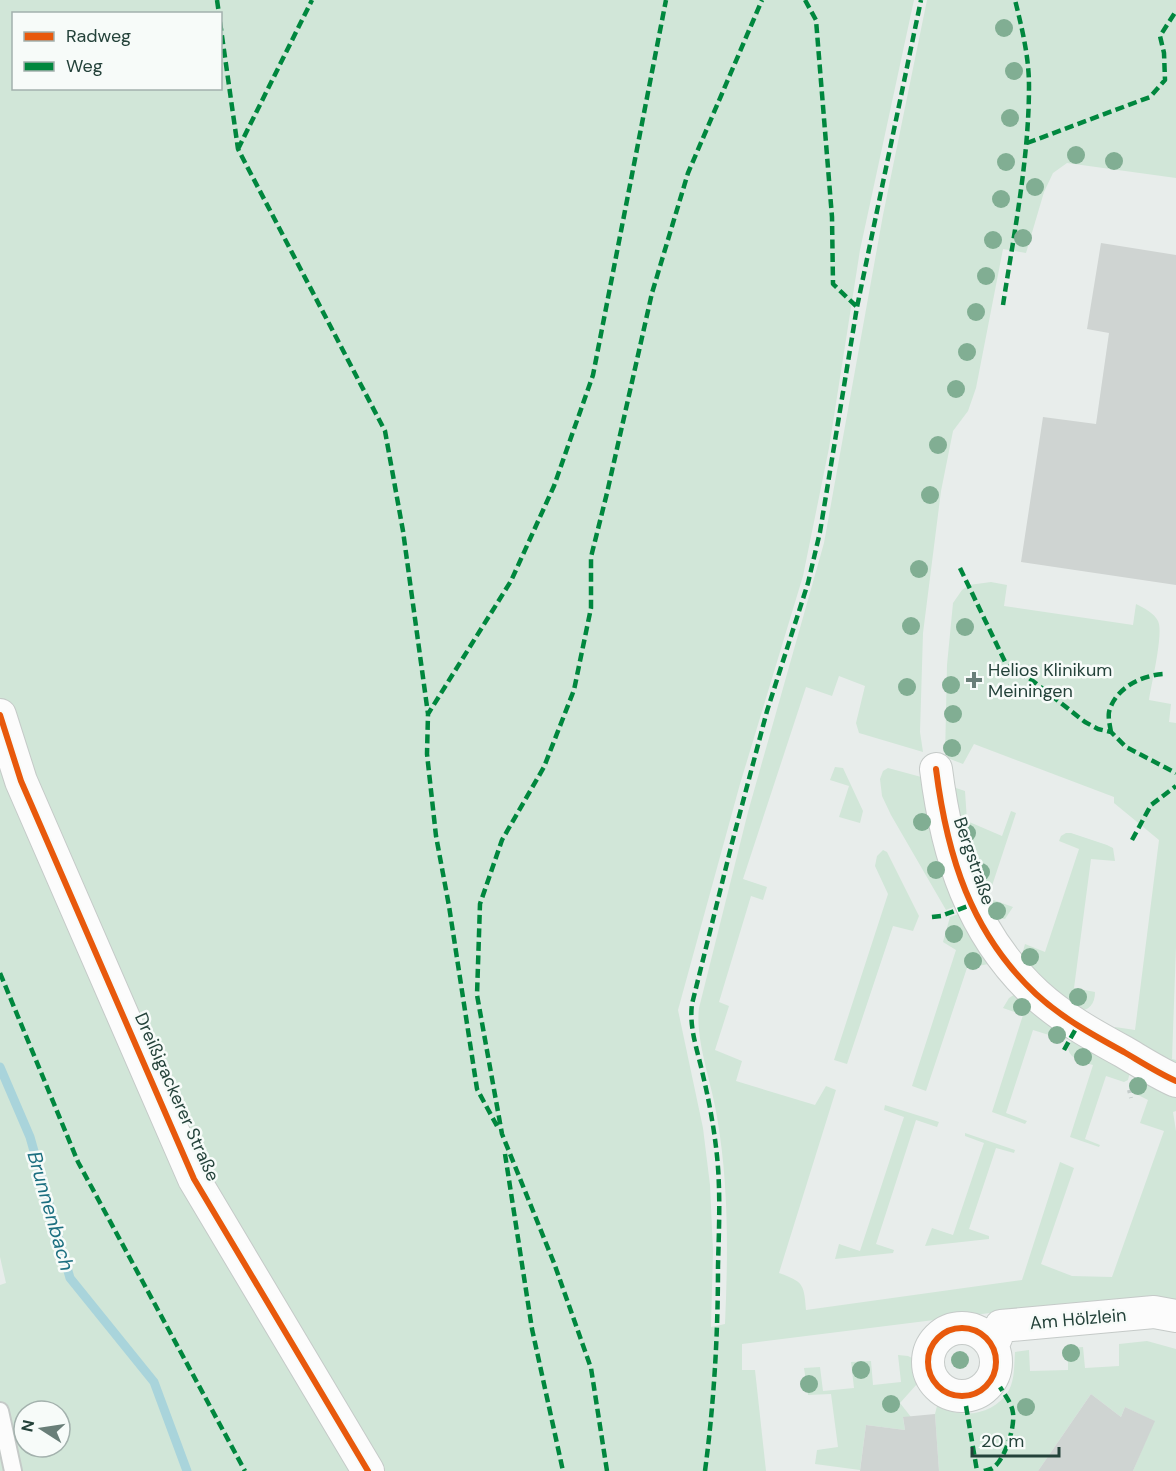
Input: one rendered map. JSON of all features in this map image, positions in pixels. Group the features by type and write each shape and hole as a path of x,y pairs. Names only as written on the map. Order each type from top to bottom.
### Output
{"street":[{"name":"Dreißigackerer Straße","path":"0,715 21,781 195,1179 368,1471"},
{"name":"Bergstraße","path":"936,769 942,818 961,880 976,916 1008,964 1037,994 1065,1017 1176,1081"},
{"name":"Am Hölzlein","path":"993,1345 1001,1326 1154,1312 1176,1316"}],"lane":[{"path":"0,1411 13,1471"}],"green space":[{"path":"0,0 914,0 860,250 829,448 803,576 740,784 678,1010 703,1128 710,1185 713,1251 711,1327 725,1324 727,1220 721,1143 715,1104 699,1034 699,1008 748,812 824,543 883,215 927,0 1176,0 1176,178 1067,163 1053,173 1044,192 1026,253 1003,249 976,388 968,411 953,431 941,491 923,633 920,732 923,752 859,733 856,723 865,686 839,676 832,696 806,687 743,879 767,887 763,900 751,896 719,1002 729,1006 715,1050 742,1061 736,1081 815,1105 826,1086 836,1090 779,1273 801,1285 806,1310 1022,1280 1060,1162 1074,1168 1041,1264 1072,1276 1112,1277 1164,1131 1140,1123 1148,1100 1134,1093 1140,1078 1176,1094 1176,1111 1173,1112 1176,1131 1176,1303 1023,1309 742,1344 742,1370 755,1370 766,1471 0,1471 0,1285 6,1283 0,1257"},
{"path":"991,582 1007,585 1004,606 1133,625 1136,604 1151,613 1158,621 1158,647 1149,700 1171,704 1169,722 1176,723 1176,947 1172,1059 1176,1060 1176,1069 1115,1033 1115,1027 1135,1030 1159,840 1114,803 1114,797 974,744 963,764 945,757 947,665 953,603 962,590 969,585"},
{"path":"835,767 843,768 863,811 860,823 839,817 849,786 830,780"},
{"path":"888,768 925,778 959,905 946,910 891,815 882,796 880,779 883,771"},
{"path":"950,786 965,791 967,821 1002,836 1011,811 1016,813 988,898 1013,907 1005,919 996,918 974,878"},
{"path":"1066,833 1113,848 1115,861 1091,859 1074,988 1095,992 1095,996 1088,1008 1081,1011 1077,1011 1021,959 1025,944 1045,952 1079,849 1059,841"},
{"path":"883,850 887,852 919,916 913,931 893,926 847,1064 834,1060 888,894 875,866 877,856"},
{"path":"964,912 994,963 967,968 926,1091 912,1086 956,950 943,942 950,917"},
{"path":"1017,993 1067,1035 1065,1040 1033,1030 1006,1113 1027,1121 1025,1124 992,1112 1023,1015 1003,1008 1009,998"},
{"path":"1072,1038 1130,1072 1128,1080 1124,1082 1106,1076 1085,1139 1100,1145 1099,1147 1070,1137 1093,1065 1072,1056 1068,1049"},
{"path":"885,1105 939,1122 937,1127 916,1120 876,1244 894,1250 893,1253 835,1259 839,1244 860,1251 904,1117 884,1110"},
{"path":"965,1133 1015,1150 1014,1153 996,1148 969,1229 989,1236 989,1239 925,1246 932,1228 953,1235 984,1143 965,1136"},
{"path":"1147,1341 1176,1349 1176,1471 1133,1471 1154,1421 1125,1407 1121,1417 1091,1394 1038,1471 939,1471 935,1414 937,1406 967,1414 977,1413 995,1405 1003,1399 1011,1386 1015,1352 1029,1350 1030,1371 1068,1370 1068,1348 1083,1347 1085,1368 1119,1366 1119,1344"},
{"path":"898,1355 912,1358 917,1384 900,1403 911,1417 903,1418 905,1430 866,1425 860,1470 815,1464 817,1450 838,1447 831,1394 808,1395 804,1368 820,1367 823,1391 854,1388 851,1362 871,1361 873,1385 901,1382"}],"building":[{"path":"1101,243 1176,255 1176,585 1021,562 1043,417 1096,424 1109,333 1087,329"},
{"path":"1091,1394 1121,1417 1125,1407 1155,1421 1133,1471 1038,1471"},
{"path":"935,1414 939,1471 860,1471 866,1425 905,1430 903,1417"}],"waterway":[{"name":"Brunnenbach","path":"0,1067 30,1137 70,1278 154,1382 187,1471"}],"marked path":[{"path":"217,0 219,12"},
{"path":"238,149 312,0"},
{"path":"497,1126 477,1089 436,836 427,754 428,714 511,581 554,486 593,375 666,0"},
{"path":"607,1471 591,1368 554,1263 502,1134 477,995 480,904 502,840 544,767 574,690 591,608 591,557 652,293 688,173 762,0"},
{"path":"805,0 816,20 832,217 833,284 857,307"},
{"path":"705,1471 716,1343 719,1192 715,1138 693,1030 692,1004 767,711 808,583 820,532 857,307 921,0"},
{"path":"1003,305 1020,196 1028,113 1028,64 1015,0"},
{"path":"1027,143 1150,97 1165,80 1164,53 1160,36 1176,11"},
{"path":"222,36 238,149 385,431 403,531 428,714"},
{"path":"960,568 1008,668 1029,678 1085,722 1098,729 1111,732 1126,747 1176,773"},
{"path":"1111,732 1109,712 1117,696 1130,684 1147,677 1164,674"},
{"path":"1132,840 1151,805 1176,786"},
{"path":"932,917 971,905"},
{"path":"0,973 78,1162 245,1471"},
{"path":"1064,1050 1078,1025"},
{"path":"505,1154 532,1329 563,1471"},
{"path":"984,1471 993,1468 1001,1458 1012,1427 1012,1410 1000,1387"},
{"path":"966,1406 977,1471"}],"cycle path":[{"path":"0,715 21,781 194,1179 368,1471"},
{"path":"936,769 947,832 966,891 994,945 1013,970 1046,1003 1089,1033 1176,1081"},
{"path":"955,1328 969,1328 981,1333 991,1343 996,1362 991,1381 981,1391 969,1396 955,1396 943,1391 933,1381 928,1369 928,1355 933,1343 943,1333 955,1328"}],"place":[{"name":"Helios Klinikum Meiningen","path":"974,680"}]}
